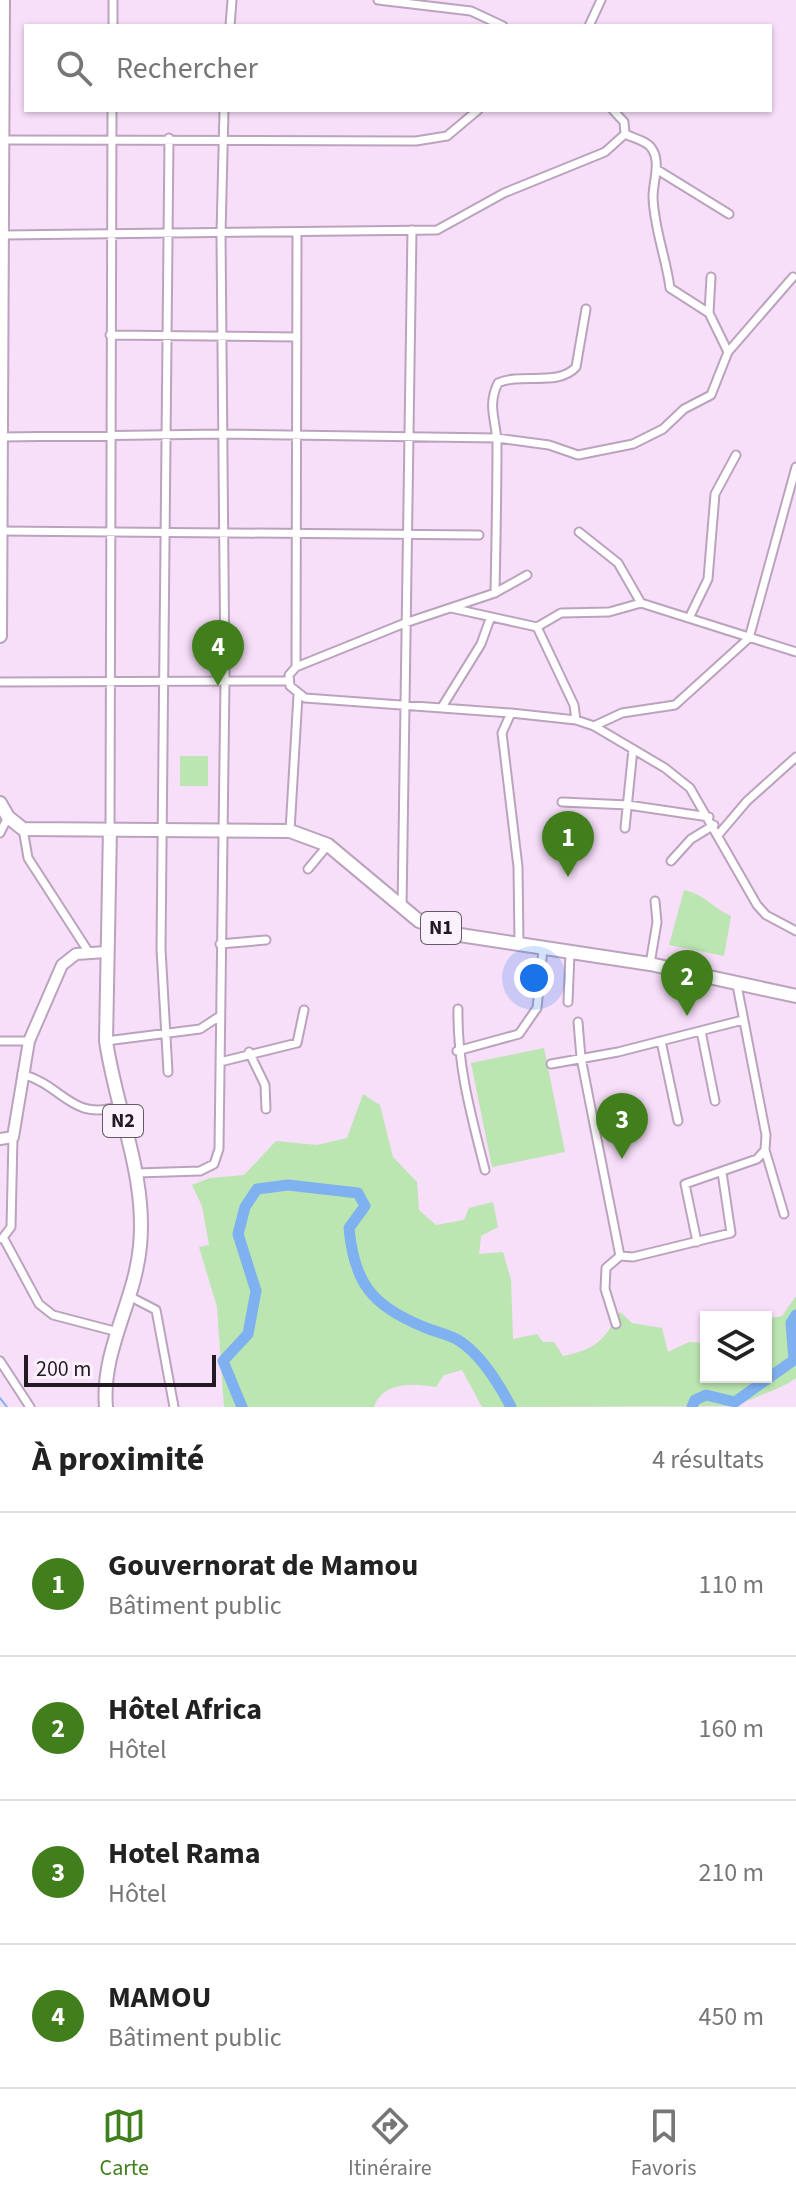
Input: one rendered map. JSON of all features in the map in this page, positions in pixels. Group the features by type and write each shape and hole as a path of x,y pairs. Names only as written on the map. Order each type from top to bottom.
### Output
{"highway":[{"path":"0,636 5,140 3,0"},
{"path":"0,803 8,817 23,829"},
{"name":"N1","path":"23,829 290,831 328,845 419,921 460,935 650,964 796,996"},
{"name":"N2","path":"106,1407 106,1367 141,1246 137,1173 106,1041 110,829"}],"street":[{"path":"113,0 113,24"},
{"path":"230,24 232,0"},
{"path":"378,0 471,11 499,24"},
{"path":"590,24 601,0"},
{"path":"110,829 112,112"},
{"path":"137,1173 200,1171 214,1164 219,1149 225,681 221,234 224,112"},
{"path":"5,140 222,138 416,141 447,136 476,112"},
{"path":"615,112 624,122 625,134"},
{"path":"625,134 651,145 656,169 652,182 653,213 670,288 709,313"},
{"path":"4,235 437,230 504,193 605,152 625,134"},
{"path":"168,1072 163,1035 169,138"},
{"path":"656,169 729,214"},
{"path":"402,908 412,230"},
{"path":"289,681 296,667 297,232"},
{"path":"711,277 709,313 728,352"},
{"path":"2,437 223,434 497,438 549,445 578,455 633,444 663,429 676,414 711,395 728,352 793,277"},
{"path":"495,593 497,438 490,409 498,383 510,377 543,379 570,374 576,367 586,309"},
{"path":"110,335 297,337"},
{"path":"690,616 708,579 715,494 736,455"},
{"path":"594,726 622,713 675,705 749,638 796,467"},
{"path":"0,531 167,535 479,535"},
{"path":"579,532 618,563 641,603"},
{"path":"296,667 405,623 495,593 527,575"},
{"path":"451,608 537,627 561,613 609,612 641,603 796,652"},
{"path":"442,707 481,644 490,619"},
{"path":"537,627 574,705 576,720"},
{"path":"0,682 289,681"},
{"path":"289,681 298,695 290,831"},
{"path":"298,695 511,713 576,720 594,726 690,788 714,825 757,905 766,915 796,931"},
{"path":"511,713 502,733 518,867 519,944"},
{"path":"625,828 633,749"},
{"path":"719,834 747,801 796,757"},
{"path":"562,802 628,805 709,817"},
{"path":"0,833 8,817"},
{"path":"671,861 691,839 714,825"},
{"path":"23,829 24,849 28,858 88,951"},
{"path":"308,869 328,845"},
{"path":"650,964 657,922 655,901"},
{"path":"220,944 266,940"},
{"path":"457,1051 519,1034 537,1008 543,949"},
{"path":"106,952 88,951 65,960 29,1041 13,1137 11,1227 2,1239 39,1304 53,1315 118,1332"},
{"path":"568,1002 570,953"},
{"path":"737,985 764,1121 765,1150 772,1165 784,1214"},
{"path":"458,1009 457,1051 485,1170"},
{"path":"220,1062 249,1052 297,1043 304,1010"},
{"path":"106,1041 200,1029 220,1016"},
{"path":"551,1064 743,1020"},
{"path":"578,1022 581,1058 620,1256"},
{"path":"701,1031 715,1101"},
{"path":"0,1041 29,1041"},
{"path":"661,1041 678,1121"},
{"path":"249,1052 265,1085 266,1109"},
{"path":"22,1074 40,1079 74,1106 90,1112 119,1106"},
{"path":"0,1139 13,1137"},
{"path":"697,1242 685,1184 757,1159 765,1150"},
{"path":"616,1324 605,1289 606,1268 620,1256 633,1257 731,1233 733,1230 722,1172"},
{"path":"129,1296 156,1310 174,1407"},
{"path":"0,1361 30,1407"},
{"path":"0,1380 8,1373"}],"green space":[{"path":"180,756 208,756 208,786 180,786"},
{"path":"684,890 698,895 731,916 724,956 669,945"},
{"path":"544,1048 565,1152 492,1167 471,1063"},
{"path":"363,1094 380,1105 393,1157 417,1182 419,1210 436,1225 464,1220 469,1208 493,1202 498,1227 481,1236 479,1254 503,1252 511,1280 513,1339 537,1334 543,1342 554,1342 563,1356 575,1353 598,1342 620,1312 632,1323 662,1328 668,1352 689,1342 700,1343 700,1383 772,1383 772,1318 782,1316 796,1296 796,1378 737,1406 482,1407 462,1370 444,1375 436,1387 409,1385 392,1388 384,1392 374,1407 224,1407 217,1307 199,1247 209,1245 202,1206 192,1185 210,1178 244,1175 276,1141 317,1145 347,1138"}],"waterway":[{"path":"242,1407 223,1361 248,1334 256,1291 238,1234 245,1207 257,1189 288,1185 358,1193 365,1206 349,1228 356,1264 369,1290 379,1301 406,1319 466,1346 489,1370 511,1407"},
{"path":"692,1407 695,1400 706,1395 735,1402 794,1360 791,1323 796,1315"},
{"path":"0,1398 7,1407"}],"place":[{"name":"MAMOU","path":"218,686"},
{"name":"Gouvernorat de Mamou","path":"568,877"},
{"name":"Hôtel Africa","path":"687,1016"},
{"name":"Hotel Rama","path":"622,1159"}]}
